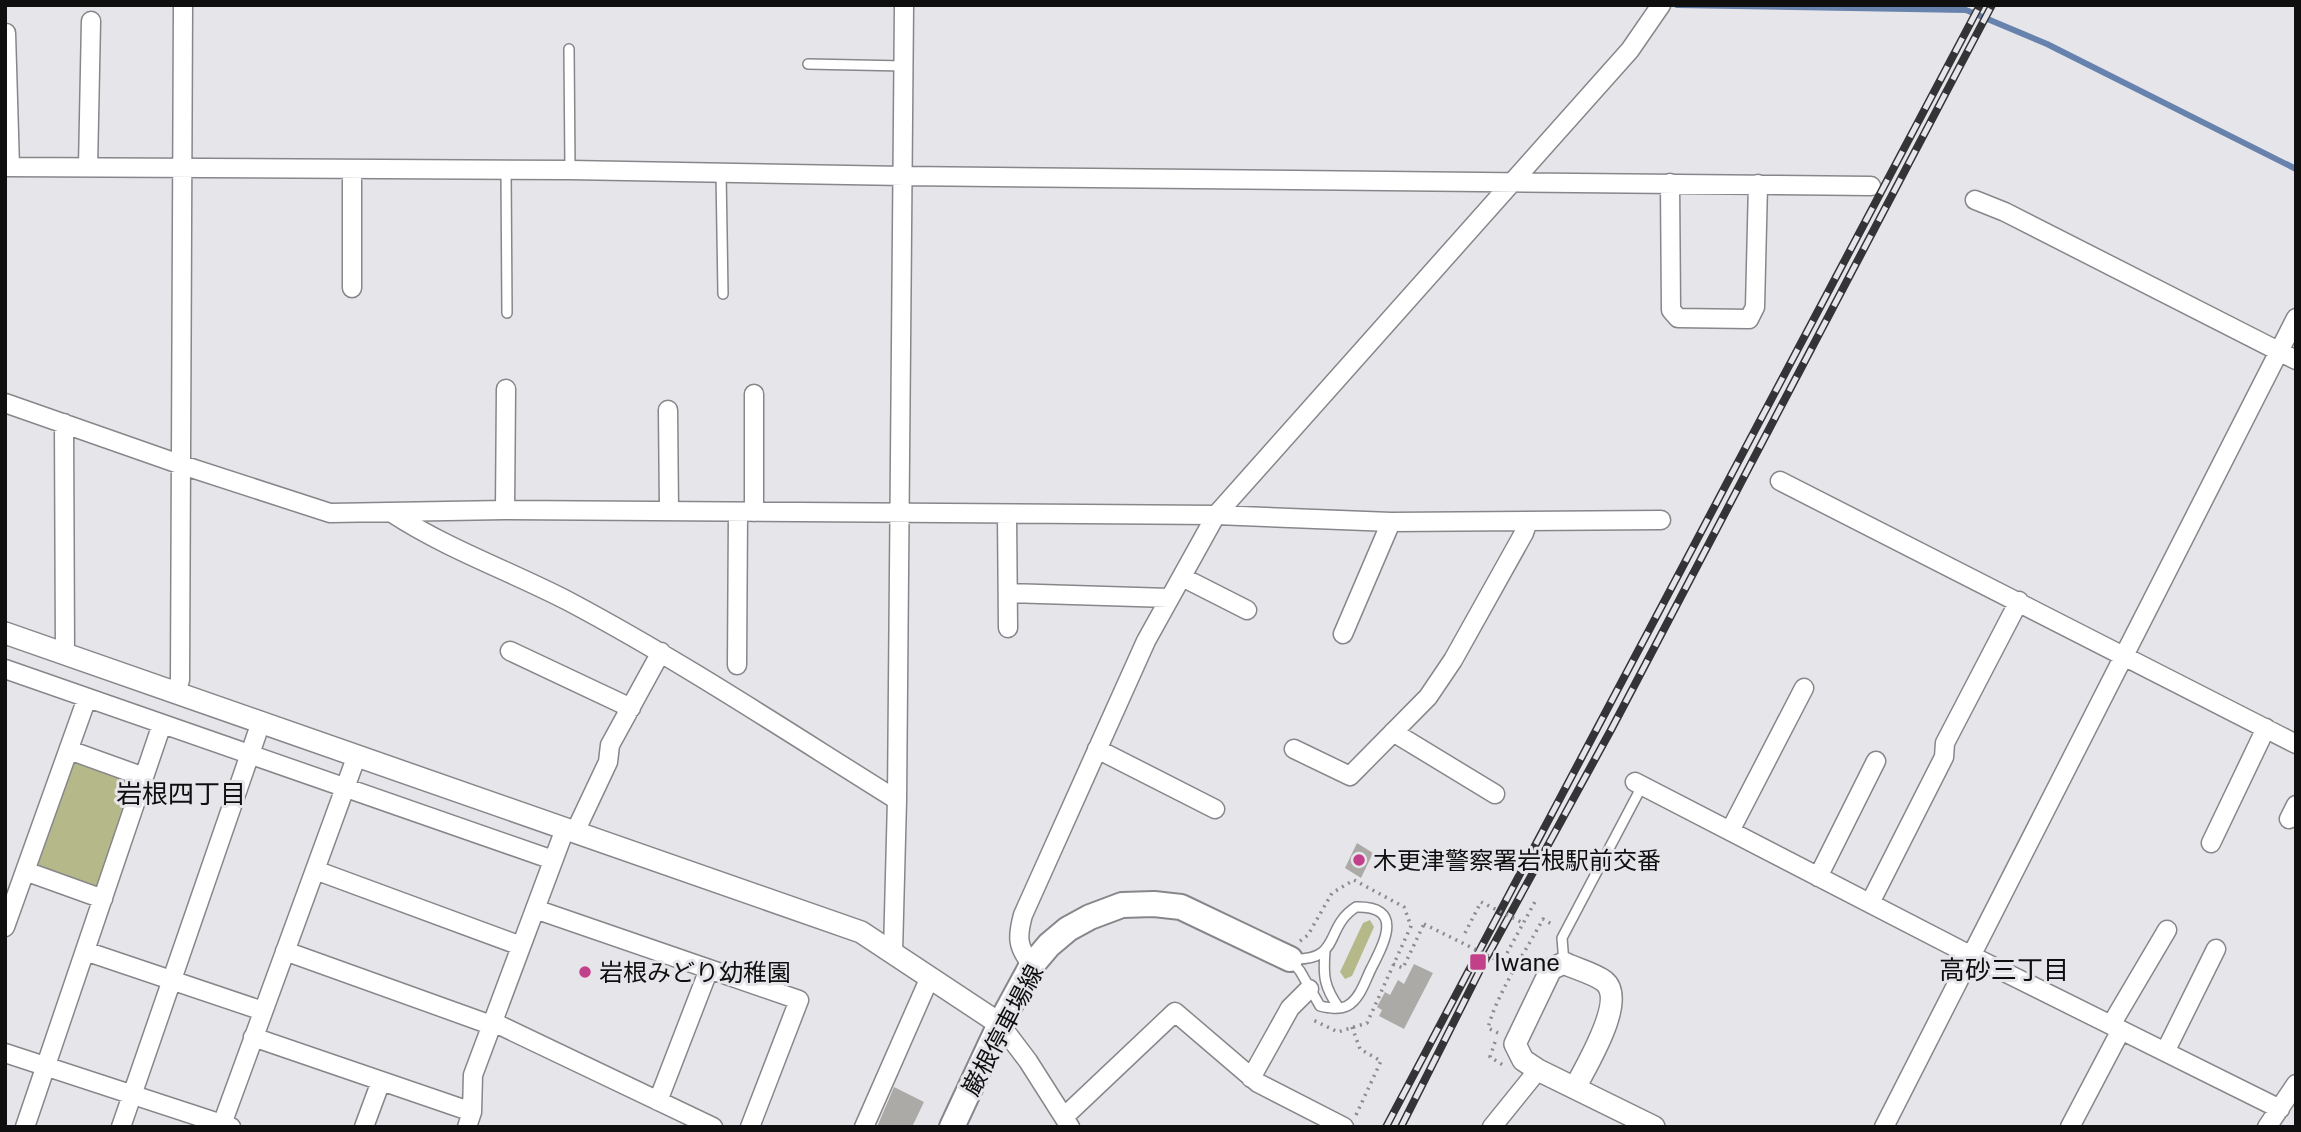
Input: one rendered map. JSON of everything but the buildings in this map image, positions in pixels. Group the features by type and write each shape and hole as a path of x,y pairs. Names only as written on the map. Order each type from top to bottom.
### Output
{"main road":[{"name":"巌根停車場線","path":"952,1127 1000,1024 1032,965 1049,945 1068,929 1090,917 1122,905 1181,907 1290,959"}],"street":[{"path":"175,693 180,680 183,5"},
{"path":"893,952 897,800 904,5"},
{"path":"1032,965 1021,951 1019,932 1023,915 1146,641 1216,515 1630,50 1661,5"},
{"path":"88,167 91,21"},
{"path":"6,33 8,167 506,169 1871,186"},
{"path":"352,169 352,288"},
{"path":"1670,183 1671,310 1678,318 1749,319 1755,307 1758,184"},
{"path":"1975,200 2005,212 2296,360"},
{"path":"1884,1127 2296,318"},
{"path":"505,510 506,389"},
{"path":"737,665 754,394"},
{"path":"5,403 330,513 505,510 1216,515 1391,522 1661,520"},
{"path":"668,410 669,511"},
{"path":"64,424 65,654"},
{"path":"1780,481 2296,744"},
{"path":"392,513 417,530 566,600 661,652 897,800"},
{"path":"1007,514 1007,628"},
{"path":"1342,634 1391,522"},
{"path":"1294,749 1350,776 1427,697 1453,660 1528,522"},
{"path":"1182,577 1247,610"},
{"path":"1009,593 1169,598"},
{"path":"1870,903 1944,757 1945,743 2019,601"},
{"path":"5,633 861,932 1000,1024 1028,1061 1067,1122 1175,1012 1258,1083 1350,1121"},
{"path":"510,651 631,708"},
{"path":"253,1037 381,1081 470,1119 473,1074 553,860 608,762 610,745 661,652"},
{"path":"5,670 553,860"},
{"path":"1730,831 1804,688"},
{"path":"5,927 87,698"},
{"path":"121,1127 261,722"},
{"path":"25,1127 162,724"},
{"path":"2211,843 2266,728"},
{"path":"1393,732 1495,794"},
{"path":"1097,749 1215,809"},
{"path":"69,750 144,777"},
{"path":"5,1053 225,1126 253,1037 357,755"},
{"path":"1818,877 1877,761"},
{"path":"1638,784 1970,955 2280,1109"},
{"path":"315,870 521,946"},
{"path":"25,871 103,899"},
{"path":"535,909 799,1000 750,1127"},
{"path":"2070,1127 2166,930"},
{"path":"2165,1052 2216,949"},
{"path":"85,951 263,1011"},
{"path":"285,951 492,1023 713,1127"},
{"path":"1575,1088 1607,1021 1612,994 1605,982 1564,963 1551,969 1515,1044 1523,1060 1538,1070 1654,1127"},
{"path":"658,1101 709,969"},
{"path":"864,1127 930,977"},
{"path":"1251,1078 1290,1009 1309,989"},
{"path":"1492,1127 1538,1070"},
{"path":"364,1127 381,1081"},
{"path":"2267,1127 2296,1084"}],"lane":[{"path":"569,49 570,170"},
{"path":"808,64 904,66"},
{"path":"506,169 507,313"},
{"path":"721,172 723,293"},
{"path":"1564,963 1562,938 1638,784"},
{"path":"1356,907 1369,907 1381,912 1386,920 1386,939 1357,997 1347,1006 1332,1009 1320,1006 1290,959 1306,960 1320,956 1344,915 1356,907"},
{"path":"1325,951 1328,992 1339,1007"}],"path":[{"path":"1507,953 1537,898"},
{"path":"1465,933 1480,902 1523,923"},
{"path":"1498,1033 1489,1028 1491,1018 1515,969 1543,919 1555,926"},
{"path":"1394,964 1403,968 1424,924 1515,969"},
{"path":"1350,1121 1381,1061 1360,1049 1352,1027"}],"green space":[{"path":"70,753 141,779 101,895 28,870"},
{"path":"1370,920 1374,927 1352,976 1345,979 1340,972 1363,923"}],"waterway":[{"path":"1677,5 1966,10 2047,44 2296,169"}],"railway":[{"path":"1386,1127 1980,5"},
{"path":"1401,1127 1483,964 1612,728 1992,5"}],"place":[{"name":"木更津警察署岩根駅前交番","path":"1359,860"},
{"name":"Iwane","path":"1478,962"},
{"name":"岩根みどり幼稚園","path":"585,972"}],"district":[{"name":"岩根四丁目","path":"181,793"},
{"name":"高砂三丁目","path":"2004,969"}]}
